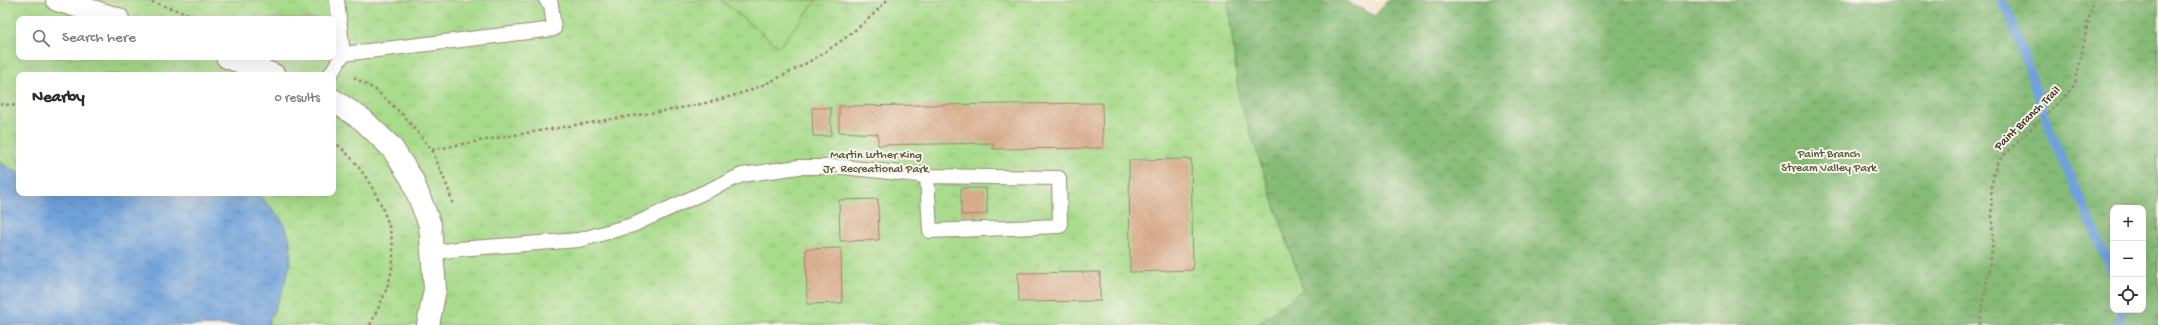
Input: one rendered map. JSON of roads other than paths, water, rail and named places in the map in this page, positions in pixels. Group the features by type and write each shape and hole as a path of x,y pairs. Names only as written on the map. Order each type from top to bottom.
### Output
{"street":[{"path":"57,0 108,16"},
{"path":"235,60 266,72"},
{"path":"336,102 363,120 392,148 412,179 430,225 435,289 428,325"}],"lane":[{"path":"332,72 343,54 337,0"},
{"path":"343,54 554,29 551,4 546,0"},
{"path":"432,253 458,249 579,240 633,225 742,175 799,167 843,167 927,176 1059,178 1060,226 930,231 927,176"}],"water":[{"path":"0,163 16,171 16,196 258,196 273,210 283,224 289,238 291,252 289,267 280,296 268,325 0,325"}],"waterway":[{"path":"2001,0 2009,13 2052,135 2110,266"},
{"path":"2118,325 2121,313"}],"park label":[{"name":"Paint Branch Stream Valley Park","path":"1829,162"},
{"name":"Martin Luther King Jr. Recreational Park","path":"876,163"}]}
